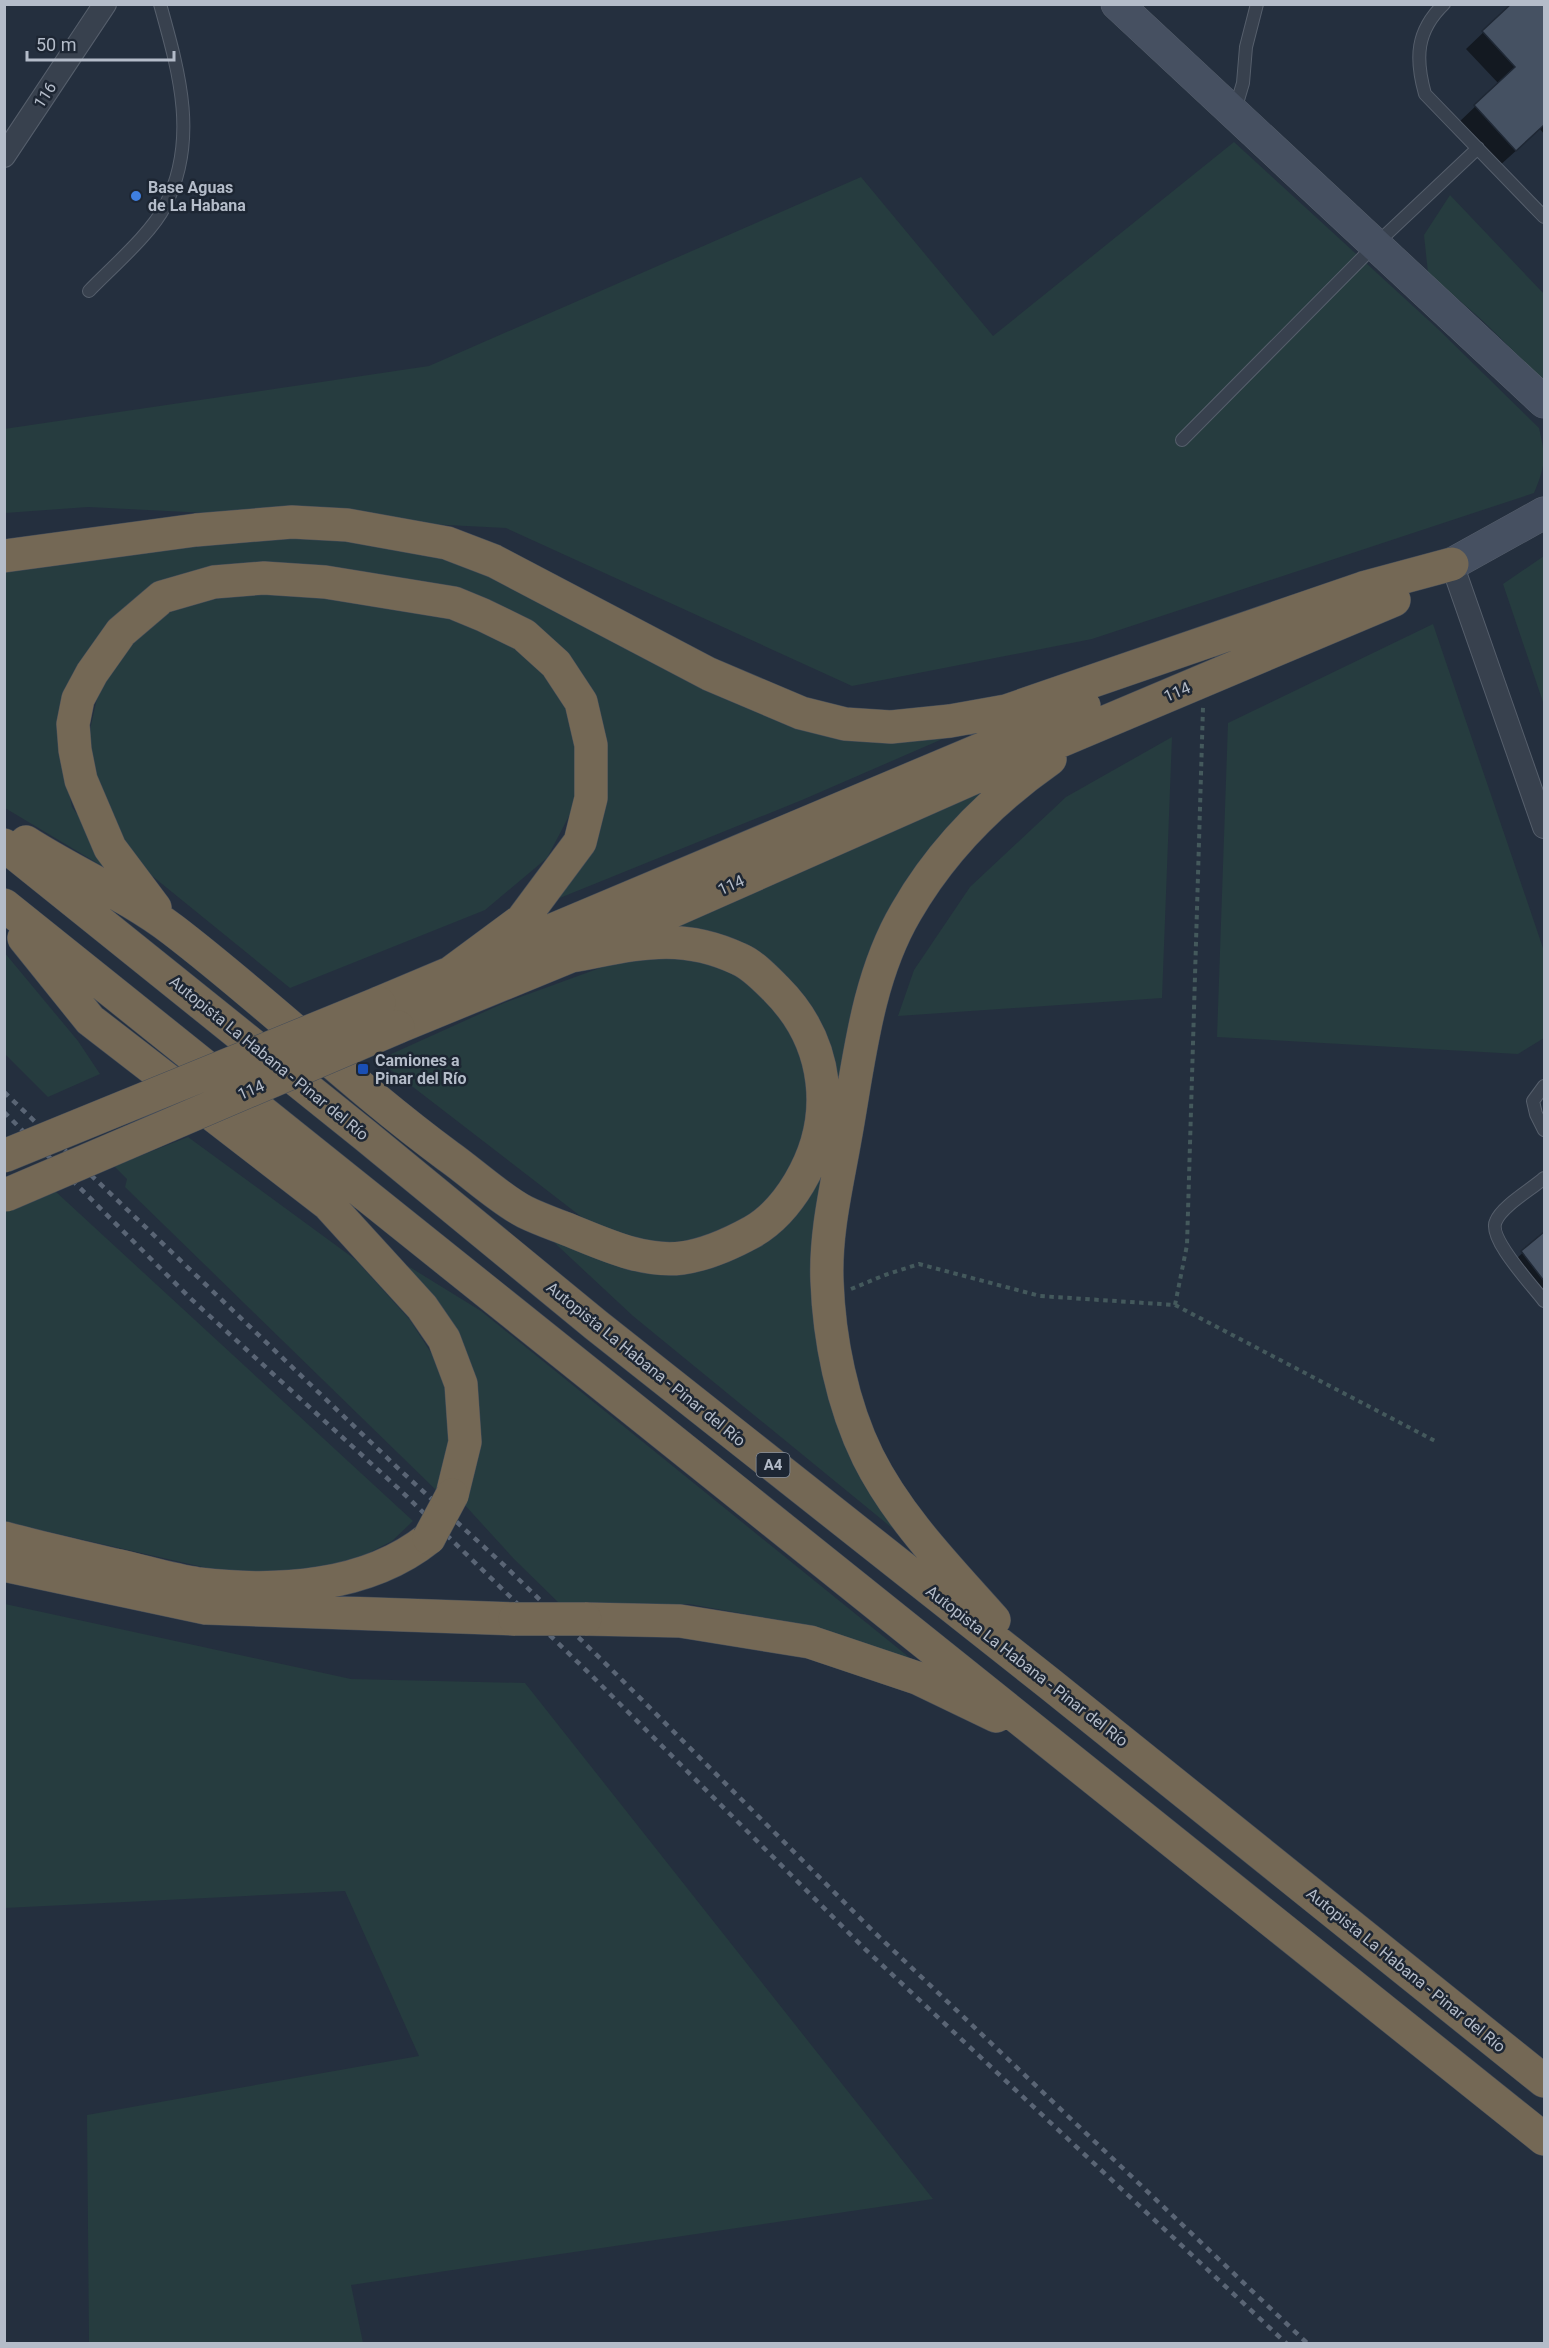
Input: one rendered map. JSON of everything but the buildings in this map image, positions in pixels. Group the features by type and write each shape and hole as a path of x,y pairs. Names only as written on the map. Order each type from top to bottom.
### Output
{"highway":[{"path":"4,556 196,530 292,522 347,525 447,543 494,561 709,674 801,713 845,724 891,727 951,721 1006,711 1363,588"},
{"name":"114","path":"5,1195 388,1015 449,974 1363,588 1452,564"},
{"name":"114","path":"4,1156 388,1015 572,956 987,772 1410,593 1452,564"},
{"path":"171,928 110,848 81,780 75,750 73,724 78,699 92,673 121,632 162,597 214,582 264,578 325,582 425,597 454,603 483,615 524,635 542,650 556,664 580,702 591,745 591,798 580,842 522,920 449,974"},
{"path":"1050,1684 922,1538 891,1496 868,1456 842,1382 831,1330 827,1279 829,1235 866,1021 886,951 905,913 927,878 980,817 1023,777 1095,726"},
{"path":"4,828 44,854 110,888 171,928 435,1146 524,1212 632,1253 682,1258 732,1241 752,1232 774,1217 786,1203 807,1169 817,1144 824,1105 821,1071 811,1039 798,1012 766,979 740,959 677,940 653,941 572,956"},
{"name":"Autopista La Habana - Pinar del Río","path":"4,845 366,1136 596,1325 1050,1684 1545,2081"},
{"name":"A4","path":"4,905 1545,2139"},
{"path":"4,913 90,1020 328,1204 399,1279 423,1307 444,1339 461,1384 465,1442 452,1495 429,1538 415,1549 378,1569 317,1584 258,1587 198,1584 13,1541"},
{"path":"435,1146 596,1325"},
{"path":"328,1204 408,1228"},
{"path":"4,1565 206,1608 515,1619 680,1620 810,1642 917,1678 1053,1743"}],"street":[{"name":"116","path":"4,156 105,4"},
{"path":"1117,4 1545,402"},
{"name":"114","path":"1452,564 1545,513"},
{"path":"1452,564 1545,827"}],"lane":[{"path":"89,291 138,242 165,207 182,163 184,130 178,68 160,4"},
{"path":"1234,114 1243,83 1246,48 1257,4"},
{"path":"1444,4 1431,16 1423,30 1419,72 1425,94 1545,218"},
{"path":"1182,440 1375,245 1478,148"},
{"path":"1545,1086 1533,1101 1536,1114 1545,1130"},
{"path":"1545,1178 1502,1212 1495,1222 1494,1230 1499,1243 1545,1301"}],"path":[{"path":"1175,1305 1187,1245 1204,680"},
{"path":"829,1299 885,1275 919,1264 1040,1296 1175,1305 1435,1441"}],"green space":[{"path":"1234,142 1438,329 1539,428 1544,461 1534,493 1092,639 852,686 506,528 88,507 5,513 4,429 429,366 861,177 993,336"},
{"path":"1450,195 1544,294 1544,381 1482,320 1428,273 1424,235"},
{"path":"310,535 362,540 441,558 525,591 791,724 954,734 802,800 535,908 605,803 608,759 596,702 449,593 157,588 60,748 72,807 122,878 5,808 5,566 231,539"},
{"path":"1544,556 1544,705 1503,584"},
{"path":"280,589 462,618 509,642 551,677 577,733 579,797 547,858 485,910 290,988 151,875 107,817 87,743 100,685 140,629 185,604"},
{"path":"1433,624 1544,951 1544,1038 1518,1054 1217,1037 1228,723"},
{"path":"1172,737 1162,998 898,1016 914,970 970,887 1066,797"},
{"path":"1008,775 899,901 816,1263 908,1541 633,1316 544,1233 690,1266 822,1168 813,1016 669,929"},
{"path":"4,952 78,1041 100,1074 48,1097 5,1054"},
{"path":"641,953 690,954 740,975 797,1036 806,1077 807,1122 790,1178 763,1207 715,1237 657,1244 588,1222 378,1060 504,1003"},
{"path":"188,1137 356,1260 410,1320 435,1359 447,1391 452,1429 437,1491 125,1187 127,1179 114,1166"},
{"path":"55,1191 413,1521 392,1541 361,1557 302,1576 229,1573 5,1522 5,1212"},
{"path":"408,1266 481,1311 915,1662 801,1624 689,1604 560,1604 514,1559 463,1503 478,1460 477,1386 446,1317"},
{"path":"5,1604 351,1679 525,1683 933,2199 351,2285 363,2343 89,2343 87,2115 419,2056 345,1891 5,1908"}],"railway":[{"path":"4,1092 402,1472 506,1567 874,1932 1308,2344"},
{"path":"4,1112 190,1298 399,1489 592,1676 866,1950 1287,2344"}],"place":[{"name":"Base Aguas de La Habana","path":"136,196"},
{"name":"Camiones a Pinar del Río","path":"363,1069"}]}
